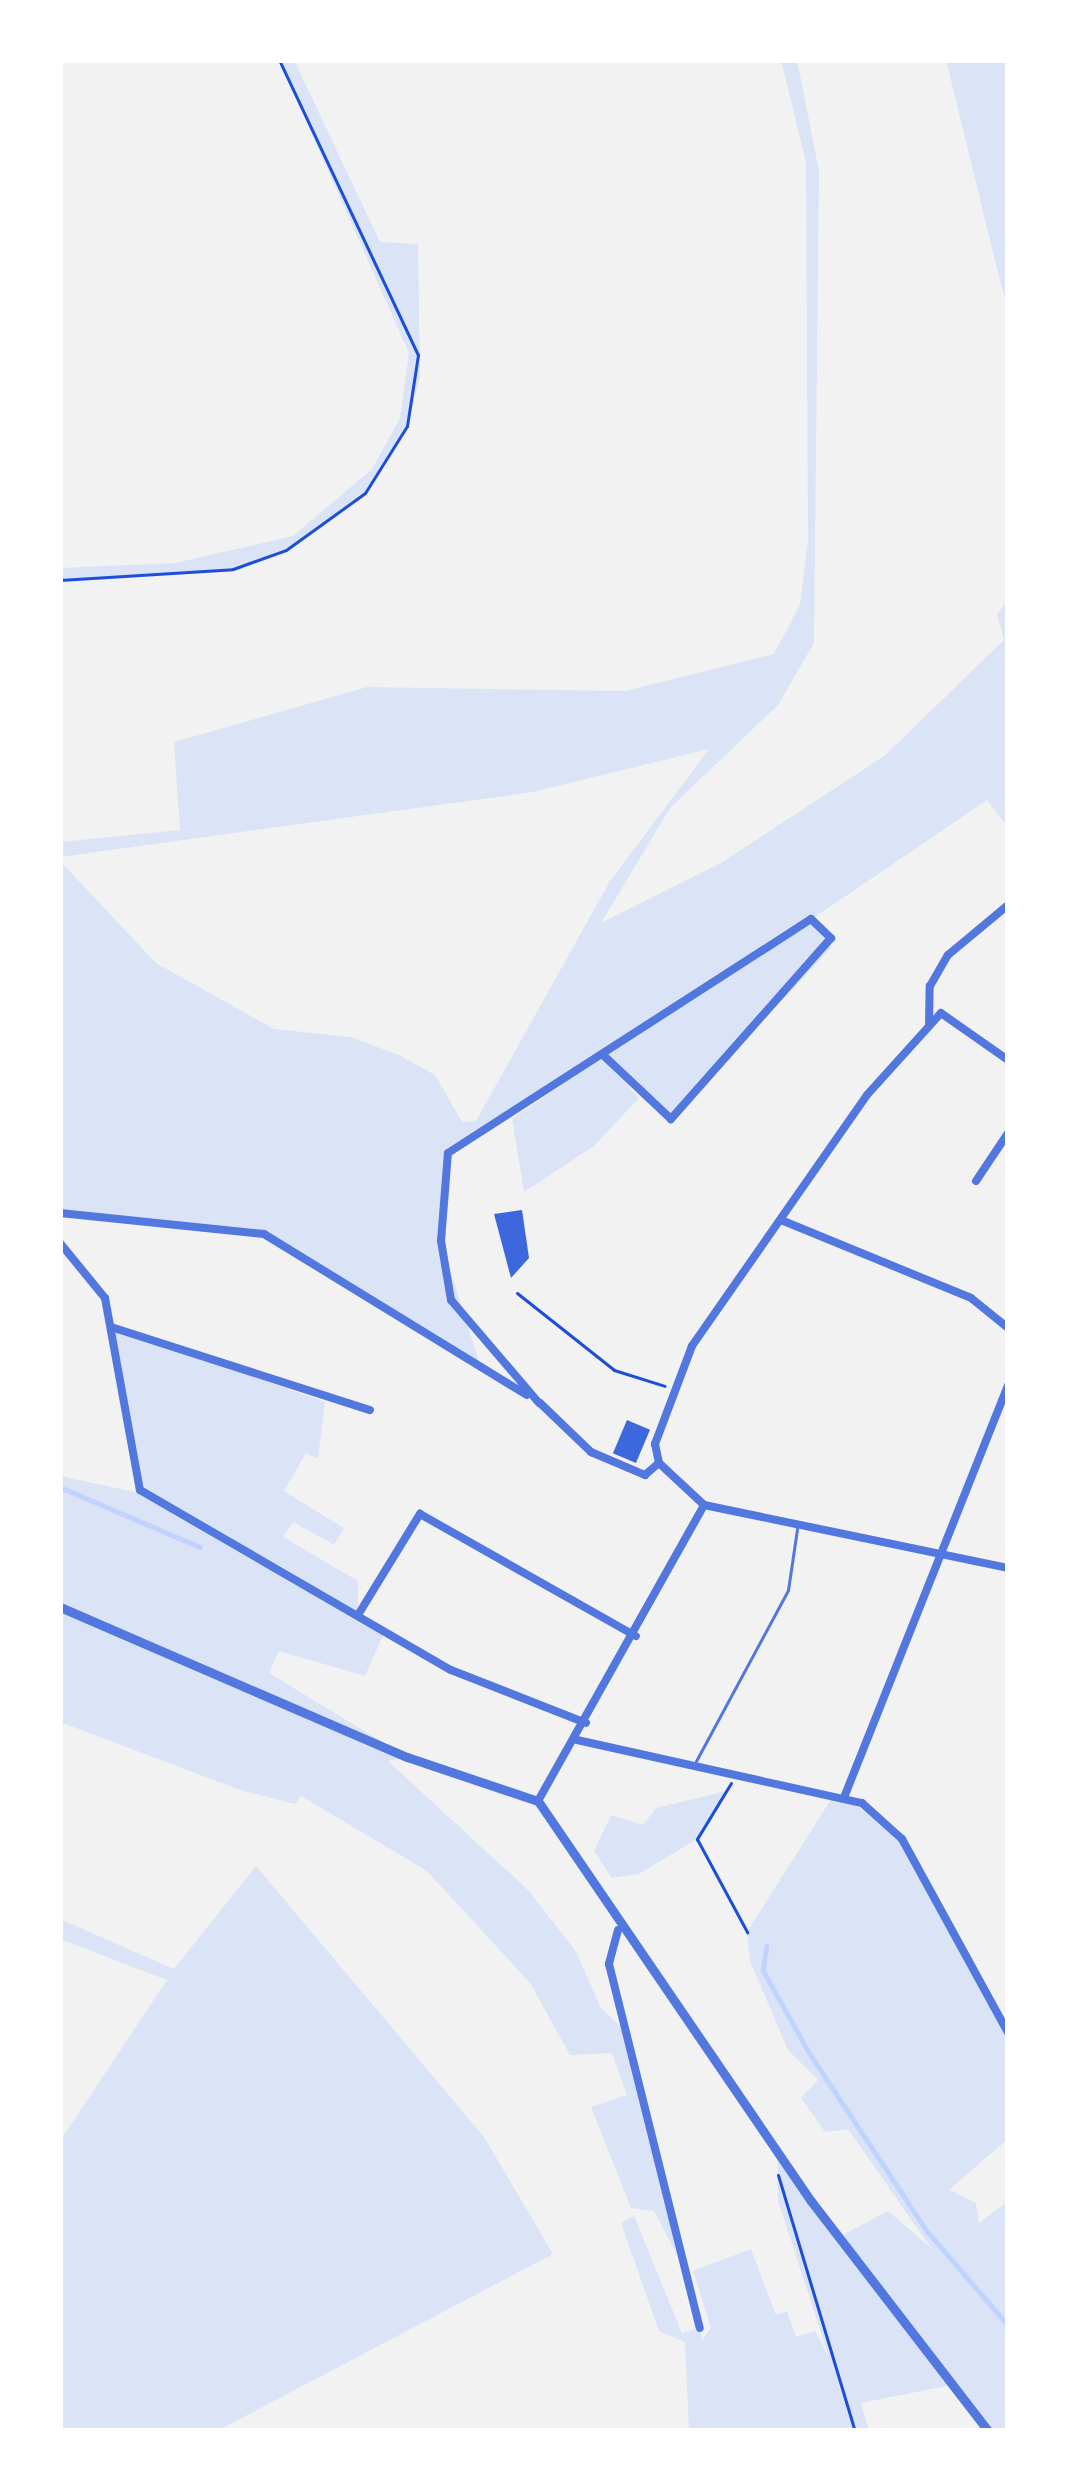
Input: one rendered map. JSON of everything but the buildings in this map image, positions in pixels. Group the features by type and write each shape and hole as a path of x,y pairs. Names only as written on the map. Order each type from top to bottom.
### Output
{"street":[{"path":"929,1025 930,986 948,955 1008,905"},
{"path":"603,1054 671,1119 831,948 811,919 448,1154 441,1241 451,1300 539,1403 591,1452 645,1475 659,1463 674,1388 781,1220 929,1025 941,1013 1008,1060"},
{"path":"976,1181 1008,1133"},
{"path":"60,1213 264,1234 539,1403"},
{"path":"781,1220 971,1298 1008,1328"},
{"path":"60,1244 105,1298 140,1490 451,1670 586,1723"},
{"path":"111,1327 370,1410"},
{"path":"845,1795 937,1550 1008,1385"},
{"path":"659,1463 704,1505 797,1529 937,1550 1008,1568"},
{"path":"538,1801 636,1636 704,1505"},
{"path":"358,1615 420,1514 636,1636"},
{"path":"60,1607 179,1651 406,1757 538,1801 618,1930 811,2201 988,2431"},
{"path":"577,1740 845,1795 902,1839 1008,2033"},
{"path":"618,1930 609,1964 700,2328"}],"lane":[{"path":"692,1767 788,1590 797,1529"}],"path":[{"path":"60,580 232,569 286,550 365,493 406,426 418,355 279,60"},
{"path":"517,1293 614,1370 674,1388"},
{"path":"736,1775 697,1839 747,1933"},
{"path":"777,2151 778,2201 855,2431"}],"shaded area":[{"path":"279,60 294,60 380,242 418,244 420,377 407,426 365,493 286,550 233,569 60,580 60,568 175,563 293,536 372,469 400,418 409,353"},
{"path":"781,60 797,60 819,171 814,643 778,705 670,808 601,923 721,863 884,756 1004,640 997,614 1008,600 1008,827 987,800 812,919 831,948 671,1119 603,1055 448,1153 441,1241 481,1368 264,1235 60,1213 60,861 156,963 274,1029 351,1037 401,1056 435,1075 462,1122 476,1121 610,881 709,749 533,792 60,857 60,842 180,830 174,742 367,687 625,691 774,654 800,605 808,541 806,162"},
{"path":"946,60 1008,60 1008,308 1000,281"},
{"path":"602,1058 639,1098 594,1146 524,1192 512,1119"},
{"path":"111,1327 325,1402 318,1459 306,1453 284,1491 344,1528 334,1545 293,1522 283,1537 358,1581 358,1615 385,1631 365,1676 279,1651 269,1673 407,1757 388,1761 528,1890 575,1950 601,2008 629,2034 677,2255 654,2211 631,2208 591,2107 627,2095 612,2053 570,2055 530,1983 427,1871 301,1796 295,1804 240,1790 60,1722 60,1476 144,1494"},
{"path":"726,1791 697,1839 639,1874 612,1878 594,1851 611,1815 643,1825 656,1808"},
{"path":"835,1793 893,1828 1008,2033 1008,2139 949,2190 976,2203 979,2223 1008,2201 1008,2431 988,2431 952,2385 861,2403 869,2431 689,2431 685,2342 659,2331 621,2223 634,2216 682,2333 700,2328 702,2341 711,2328 693,2271 751,2249 776,2315 787,2311 796,2337 815,2331 829,2357 778,2201 777,2151 839,2237 888,2211 931,2248 848,2129 825,2132 801,2098 818,2080 788,2050 750,1961 747,1932"},
{"path":"256,1866 484,2137 553,2254 217,2431 60,2431 60,2141 167,1980 60,1939 60,1919 174,1969"}],"waterway":[{"path":"60,1487 200,1547"},
{"path":"767,1946 763,1970 810,2054 928,2232 1008,2325"}]}
